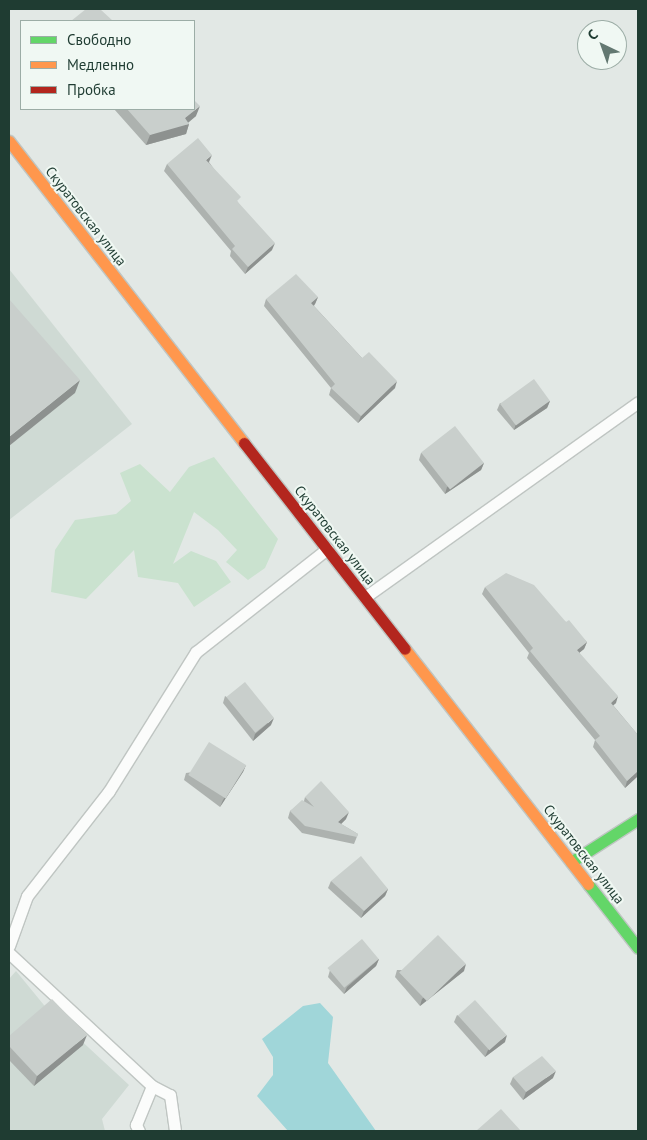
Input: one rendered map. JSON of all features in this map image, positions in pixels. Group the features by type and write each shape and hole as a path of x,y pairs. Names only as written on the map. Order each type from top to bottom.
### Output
{"street":[{"name":"Скуратовская улица","path":"9,141 638,948"},
{"path":"571,862 638,819"}],"lane":[{"path":"365,597 638,402"},
{"path":"9,946 27,896 109,791 196,652 327,549"},
{"path":"9,953 152,1086 170,1095 174,1131"},
{"path":"139,1131 136,1125 152,1086"}],"shaded area":[{"path":"9,269 132,424 9,520"},
{"path":"16,971 48,1010 129,1085 102,1119 105,1131 9,1131 9,979"}],"green space":[{"path":"214,457 278,539 265,568 248,580 226,562 237,550 218,530 194,512 173,564 191,551 216,561 231,582 194,607 178,583 138,577 134,550 86,599 51,592 55,550 75,520 116,514 131,501 120,473 140,464 170,492 189,467"}],"water":[{"path":"320,1003 333,1017 328,1063 376,1131 288,1131 257,1096 273,1075 273,1057 262,1039 303,1006"}],"building":[{"path":"86,9 100,9 112,20 72,20"},
{"path":"195,101 200,106 195,110"},
{"path":"128,110 195,110 185,118 189,124 150,135"},
{"path":"198,138 212,155 206,160 241,197 237,201 275,243 248,267 232,249 235,246 167,164"},
{"path":"296,274 318,297 311,303 362,358 369,352 397,381 361,416 331,388 335,384 266,299"},
{"path":"9,299 80,380 9,437"},
{"path":"534,379 550,401 516,426 500,404"},
{"path":"455,426 484,463 450,490 421,452"},
{"path":"506,573 534,585 566,622 569,620 587,642 577,650 618,696 611,703 638,735 638,771 627,781 595,740 600,736 530,651 533,648 485,587"},
{"path":"245,682 274,718 255,733 226,697"},
{"path":"209,742 246,765 226,798 188,775"},
{"path":"321,781 349,812 338,822 358,834 357,837 305,826 290,811 302,800 314,807 305,797"},
{"path":"361,856 388,889 364,911 331,881"},
{"path":"438,935 466,964 427,1001 399,973"},
{"path":"362,939 379,959 344,988 328,968"},
{"path":"52,999 87,1035 37,1076 9,1046 9,1036"},
{"path":"475,1000 506,1035 489,1050 458,1015"},
{"path":"542,1056 556,1071 526,1092 513,1077"},
{"path":"501,1109 521,1131 476,1131"}],"traffic: fast":[{"path":"571,862 638,819"},
{"path":"588,884 638,948"}],"traffic: slow":[{"path":"9,141 244,443"},
{"path":"405,649 588,884"}],"traffic: jam":[{"path":"244,443 405,649"}]}
